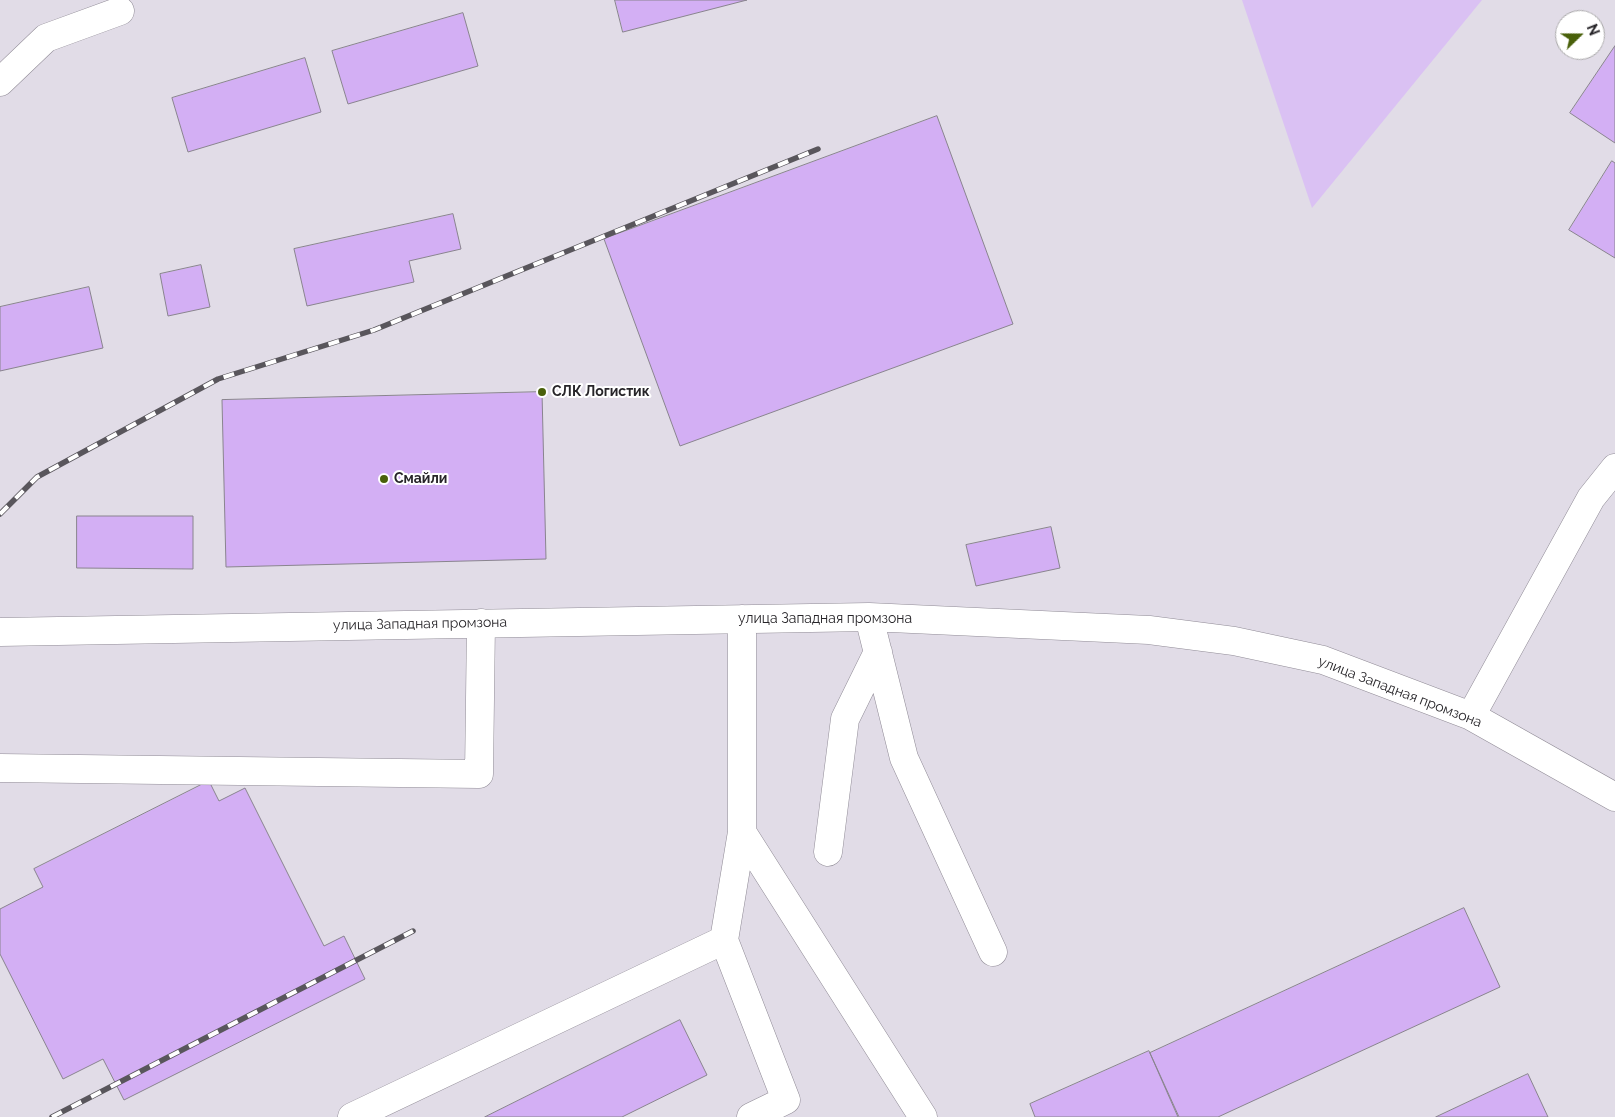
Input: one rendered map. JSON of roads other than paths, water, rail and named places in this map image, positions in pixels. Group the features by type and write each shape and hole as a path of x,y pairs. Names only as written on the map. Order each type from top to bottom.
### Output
{"street":[{"path":"0,82 46,38 120,11"},
{"path":"1471,716 1591,498 1615,468"},
{"path":"869,616 904,758 993,952"},
{"name":"улица Западная промзона","path":"0,632 869,616 1149,630 1234,641 1323,660 1471,716 1615,797"},
{"path":"742,618 742,832 724,940 786,1100 751,1117"},
{"path":"0,768 479,774 482,623"},
{"path":"828,852 845,720 878,652"},
{"path":"742,832 923,1117"},
{"path":"352,1117 724,940"}],"railway":[{"path":"0,514 37,477 218,379 374,330 818,149"},
{"path":"52,1117 413,931"}],"place":[{"name":"СЛК Логистик","path":"542,392"},
{"name":"Смайли","path":"384,479"}]}
